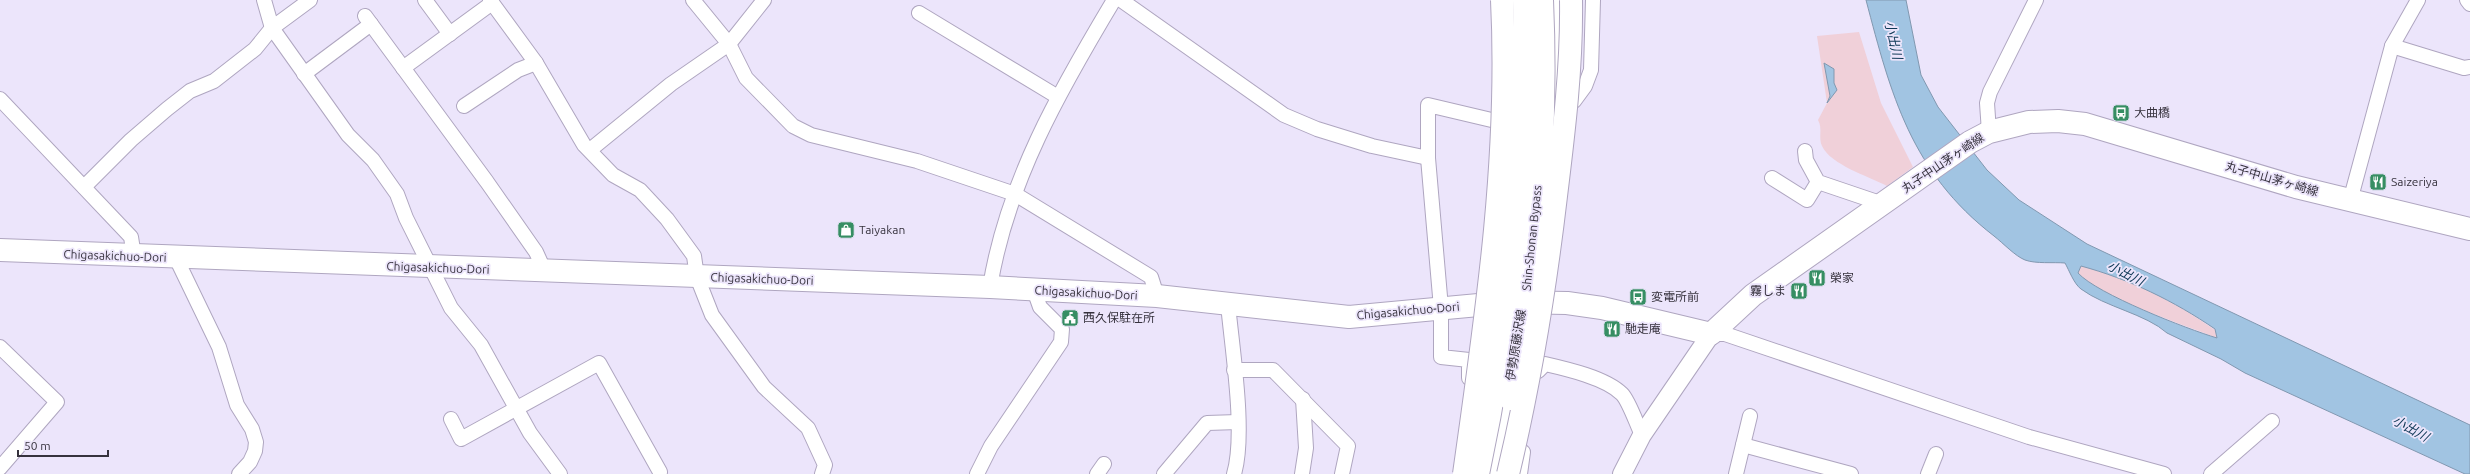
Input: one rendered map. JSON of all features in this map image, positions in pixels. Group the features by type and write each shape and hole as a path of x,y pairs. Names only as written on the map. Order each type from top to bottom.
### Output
{"main road":[{"name":"Shin-Shonan Bypass","path":"1476,473 1506,309 1518,207 1524,91 1524,0"},
{"name":"伊勢原藤沢線","path":"1476,473 1513,366 1529,94 1527,0"},
{"name":"Shin-Shonan Bypass","path":"1476,473 1514,379 1534,238 1543,91 1542,0"},
{"name":"伊勢原藤沢線","path":"1476,473 1538,219 1555,57 1558,0"},
{"path":"1508,474 1536,348 1549,258 1566,108 1574,6"},
{"path":"1476,473 1490,271 1500,162 1503,85 1500,7"},
{"name":"丸子中山茅ヶ崎線","path":"1711,334 1753,295 1986,133 2029,122 2058,121 2085,124 2350,201 2470,230"},
{"name":"Chigasakichuo-Dori","path":"0,250 545,272 990,287 1157,296 1349,317 1517,302"},
{"path":"1517,302 1567,303 1602,308 1711,334"}],"street":[{"path":"264,0 272,28 348,135 385,175 397,194 406,218 451,308 481,345 530,433 560,474"},
{"path":"84,187 131,140 167,109 190,91 214,81 248,54 272,28 310,0"},
{"path":"424,0 450,34"},
{"path":"693,0 729,44 746,78 793,126 811,135 918,161 1015,194 1151,277 1157,296"},
{"path":"590,150 671,84 729,44 764,0"},
{"path":"990,287 995,261 1015,194 1029,158 1058,97 1114,0"},
{"path":"1121,0 1284,115 1317,129 1372,146 1428,158"},
{"path":"1574,101 1585,86 1591,70 1592,0"},
{"path":"1986,133 1987,103 1990,92 2036,0"},
{"path":"2350,201 2392,46 2418,0"},
{"path":"2467,0 2470,4"},
{"path":"403,68 450,34 491,1 536,63 584,145 613,175 640,190 667,219 694,256 697,277 712,314 764,387 808,428 825,465 822,474"},
{"path":"1558,241 1581,26 1581,12 1574,6"},
{"path":"1500,7 1500,158 1526,163"},
{"path":"919,13 1058,97"},
{"path":"304,74 368,20 536,252 545,272"},
{"path":"2392,46 2464,68 2470,67"},
{"path":"464,106 518,70 536,63"},
{"path":"0,99 131,237 134,256"},
{"path":"1476,473 1469,360 1465,358 1441,358 1441,308 1428,158 1428,105 1500,122"},
{"path":"1805,151 1806,160 1818,182 1883,204"},
{"path":"1782,179 1806,200 1818,182"},
{"path":"1538,219 1560,222"},
{"path":"176,258 219,347 237,405 252,429 256,442 255,451 250,462 239,474"},
{"path":"977,474 991,446 1061,342 1062,329 1040,307 1034,290"},
{"path":"1228,304 1238,422 1238,445 1234,474"},
{"path":"1622,474 1642,435 1711,334 1725,334 2029,437 2164,474"},
{"path":"0,346 57,402 0,468"},
{"path":"451,419 461,439 518,409 599,363 660,472"},
{"path":"1520,474 1538,371 1545,364 1574,371 1613,387 1623,394 1642,435"},
{"path":"1513,366 1538,371"},
{"path":"1234,370 1273,370 1348,446 1342,474"},
{"path":"1302,474 1306,448 1303,399"},
{"path":"1736,474 1750,416"},
{"path":"2211,474 2272,421"},
{"path":"1164,474 1207,423 1238,422"},
{"path":"1742,445 1851,474"},
{"path":"1928,474 1936,454"}],"shaded area":[{"path":"1859,32 1881,103 1913,167 1887,186 1833,159 1822,146 1820,139 1820,127 1818,120 1827,103 1817,36"},
{"path":"2081,266 2134,284 2167,300 2215,330 2217,338 2143,310 2104,292 2078,273"}],"water":[{"name":"小出川","path":"1866,0 1906,0 1921,75 1938,107 1987,170 2019,200 2087,244 2470,425 2470,474 2465,474 2245,373 2221,359 2167,333 2158,326 2137,315 2102,301 2081,289 2076,284 2065,263 2034,262 2017,256 1966,211 1942,185 1924,158 1908,130 1896,100 1875,35","holes":["2081,266 2134,284 2184,309 2215,329 2217,338 2143,310 2104,291 2078,273"]},
{"path":"1824,63 1834,69 1834,83 1837,90 1827,103 1830,96"}],"place":[{"name":"大曲橋","path":"2121,113"},
{"name":"Saizeriya","path":"2378,182"},
{"name":"Taiyakan","path":"846,230"},
{"name":"榮家","path":"1817,278"},
{"name":"霧しま","path":"1799,291"},
{"name":"変電所前","path":"1638,297"},
{"name":"西久保駐在所","path":"1070,318"},
{"name":"馳走庵","path":"1612,329"}]}
